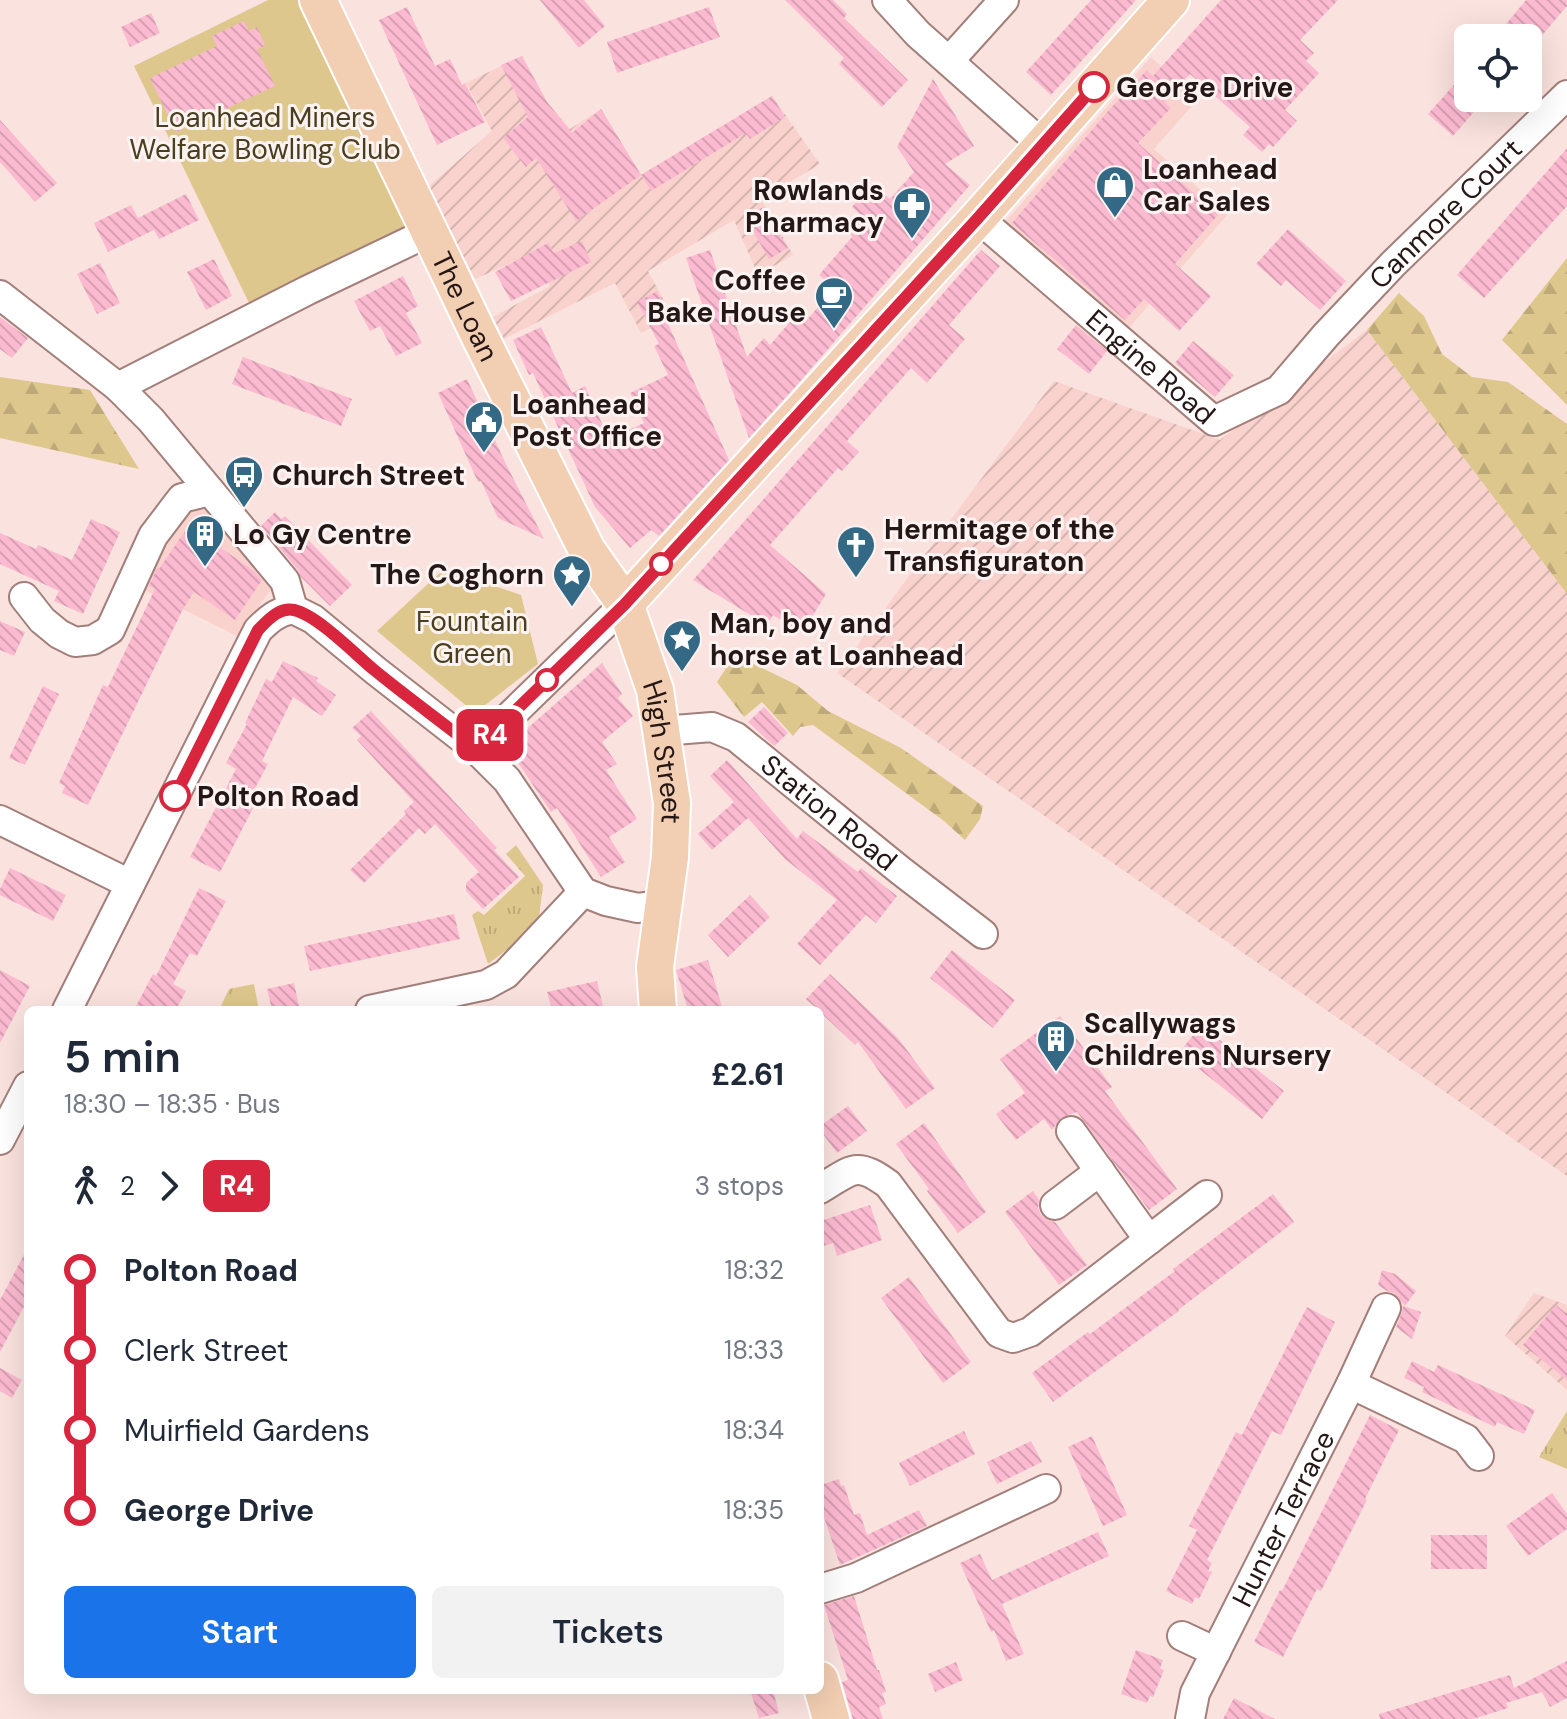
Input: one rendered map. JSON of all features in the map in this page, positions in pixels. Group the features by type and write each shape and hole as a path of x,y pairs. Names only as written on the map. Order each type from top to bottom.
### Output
{"main road":[{"name":"The Loan","path":"318,0 480,337 587,550 625,604"},
{"path":"625,604 978,218 1171,0"},
{"name":"High Street","path":"625,604 655,690 672,803 670,857 655,967 658,1006"},
{"path":"824,1694 831,1719"}],"street":[{"path":"887,0 918,34 1043,145"},
{"path":"949,61 1004,0"},
{"name":"Canmore Court","path":"1326,335 1393,264 1567,95"},
{"name":"Engine Road","path":"978,218 1214,421 1279,390 1326,335"},
{"path":"118,387 429,232"},
{"path":"0,295 118,387 151,420 285,581 293,609"},
{"path":"24,597 42,620 75,642 93,640 110,630 153,536 182,498 205,484"},
{"path":"476,749 625,604"},
{"path":"69,1006 258,630 272,616 293,609 313,619 476,749 507,780 583,892 638,908 663,904"},
{"name":"Station Road","path":"662,731 712,727 736,737 983,934"},
{"path":"0,820 130,884"},
{"path":"389,1006 486,985 506,974 583,892"},
{"path":"0,1140 24,1094"},
{"path":"1071,1131 1149,1240"},
{"path":"824,1187 853,1169 869,1170 888,1184 999,1333 1013,1338 1030,1332 1207,1195"},
{"path":"1055,1205 1100,1171"},
{"name":"Hunter Terrace","path":"1190,1719 1195,1693 1351,1384 1386,1308"},
{"path":"1351,1384 1466,1439 1479,1456"},
{"path":"824,1588 856,1578 1038,1498"},
{"path":"1182,1636 1216,1652"}],"shaded area":[{"path":"522,56 547,102 570,129 601,109 641,175 772,96 820,164 761,199 793,255 758,275 734,220 648,271 673,317 641,333 615,283 504,339 493,317 550,286 534,253 475,279 428,187 492,131 466,83"},
{"name":"Loanhead Car Sales","path":"1151,57 1197,100 1154,149 1228,214 1127,330 1004,223"},
{"path":"1367,330 1567,594 1567,1176 837,673 1054,381 1220,440"},
{"path":"209,502 275,584 237,636 136,586 183,512"},
{"path":"1534,1293 1567,1305 1567,1390 1505,1336"}],"green space":[{"name":"Loanhead Miners Welfare Bowling Club","path":"268,0 301,0 408,229 251,307 134,66"},
{"path":"1567,258 1567,405 1502,340"},
{"path":"1399,293 1424,316 1442,354 1472,377 1508,382 1567,424 1567,594 1367,330"},
{"path":"0,377 90,390 139,469 0,438"},
{"name":"Fountain Green","path":"444,569 521,595 538,664 475,713 377,631"},
{"path":"735,655 797,685 828,711 901,748 983,806 980,819 965,840 944,821 813,725 800,727 793,736 762,702 744,717 717,682"},
{"path":"516,845 543,885 538,926 488,964 472,915 478,911 484,915 525,876 506,854"},
{"path":"254,984 258,1006 221,1006 229,989"},
{"path":"1567,1411 1567,1469 1539,1457"}],"building":[{"path":"540,0 584,0 605,26 579,48"},
{"path":"785,0 833,0 847,14 844,18 908,80 882,107 839,64 844,58"},
{"path":"1091,0 1136,0 1051,95 1026,72"},
{"path":"1221,0 1338,0 1300,40 1314,53 1306,61 1319,73 1285,110 1297,121 1273,147 1269,144 1262,152 1243,135 1250,127 1190,74 1164,102 1171,108 1138,143 1218,215 1175,264 1211,296 1179,331 1144,299 1125,320 1012,223 1110,109 1147,70 1153,76"},
{"path":"1526,0 1567,0 1567,6 1542,35 1542,24 1506,24"},
{"path":"407,7 435,66 450,59 485,122 437,145 379,20"},
{"path":"709,7 720,37 617,73 607,42"},
{"path":"151,13 160,33 130,47 121,27"},
{"path":"244,21 249,31 257,27 265,46 257,49 275,86 176,132 150,78 217,46 212,36"},
{"path":"522,56 547,102 572,133 601,109 641,175 576,221 536,158 526,167 503,138 528,117 501,65"},
{"path":"933,79 974,146 945,164 970,185 749,438 686,258 710,250 747,357 764,338 770,345 796,315 805,322 835,288 819,275 852,237 846,224 862,216 852,207 872,183 890,199 914,172 897,147"},
{"path":"1454,85 1454,112 1474,112 1453,136 1428,114"},
{"path":"772,96 785,117 750,139 746,133 651,191 641,175"},
{"path":"0,120 57,183 35,202 0,162"},
{"path":"1567,148 1567,206 1484,298 1457,275"},
{"path":"186,194 199,220 159,239 154,230 108,252 94,223 131,205 138,218"},
{"path":"763,207 788,248 769,259 745,217"},
{"path":"1288,229 1346,281 1320,310 1286,280 1281,286 1256,264"},
{"path":"582,241 591,262 511,301 495,272 548,243 554,253"},
{"path":"981,250 1000,266 949,325 965,339 927,383 911,368 847,441 859,452 842,471 838,468 770,545 826,594 802,633 773,615 767,625 693,580"},
{"path":"214,259 232,296 206,310 187,272"},
{"path":"100,263 120,303 97,314 77,274"},
{"path":"403,276 418,306 406,313 422,343 396,356 380,326 370,331 354,301"},
{"path":"657,291 670,314 665,317 729,460 659,536 651,530 630,548 595,507 533,373 529,375 513,340 541,327 572,393 585,386 609,439 644,423 630,393 668,375 654,346 659,344 637,302"},
{"path":"0,317 28,338 12,358 0,349"},
{"path":"1076,325 1107,351 1089,374 1057,349"},
{"path":"1193,341 1234,375 1215,397 1175,363"},
{"path":"243,357 352,399 341,426 232,384"},
{"path":"467,379 544,539 498,518 481,481 478,482 438,393"},
{"path":"275,512 281,519 285,516 352,585 330,606 301,577 261,526"},
{"path":"194,518 223,538 218,546 262,580 235,620 194,592 88,805 62,793 65,786 59,783 103,685 108,687 155,589 149,586 157,568"},
{"path":"91,519 120,532 83,614 54,601 59,591 0,564 0,533 72,560"},
{"path":"0,621 25,632 14,656 0,650"},
{"path":"283,661 318,678 316,681 336,695 322,716 293,697 262,761 268,764 255,788 262,791 220,872 190,857 236,769 226,763 266,679 272,682"},
{"path":"602,663 622,694 618,698 633,716 602,742 617,764 606,770 637,819 609,837 625,862 601,877 557,808 551,812 507,746"},
{"path":"43,686 59,694 25,765 9,758"},
{"path":"764,707 788,733 774,746 748,722"},
{"path":"371,711 497,848 494,850 519,877 483,909 466,891 466,883 479,872 435,824 425,834 419,828 364,883 350,870 414,802 357,740 361,736 352,728"},
{"path":"727,760 797,839 803,831 858,872 861,868 897,896 876,923 866,915 820,965 797,944 837,900 785,859 748,818 712,850 698,834 734,802 710,776"},
{"path":"10,868 66,895 53,921 0,895"},
{"path":"199,888 226,901 197,956 190,953 173,984 186,991 178,1006 136,1006 153,974 156,976"},
{"path":"750,895 770,917 728,957 708,935"},
{"path":"454,914 460,939 310,971 304,946"},
{"path":"952,950 1015,1000 993,1028 930,978"},
{"path":"708,960 722,1006 687,1006 676,970"},
{"path":"0,970 30,986 0,1043"},
{"path":"830,974 898,1038 935,1088 906,1109 858,1042 855,1045 824,1016 824,1006 814,1006 806,999"},
{"path":"597,981 603,1006 551,1006 547,992"},
{"path":"294,983 299,1006 271,1006 267,989"},
{"path":"1060,1016 1112,1087 1105,1091 1177,1189 1149,1210 1077,1112 1061,1118 1052,1130 1044,1119 1016,1140 996,1114 1025,1093 1000,1059"},
{"path":"1201,1025 1284,1091 1262,1119 1179,1053"},
{"path":"848,1106 867,1131 837,1153 824,1135 824,1123"},
{"path":"924,1123 986,1212 958,1233 896,1144"},
{"path":"1033,1191 1039,1200 1041,1215 1055,1222 1087,1265 1059,1285 1005,1212"},
{"path":"1273,1194 1294,1222 1179,1311 1053,1402 1032,1373 1175,1271 1173,1269"},
{"path":"870,1205 882,1240 837,1256 833,1243 824,1246 824,1220"},
{"path":"24,1255 24,1307 0,1352 0,1300"},
{"path":"1382,1270 1395,1274 1416,1291 1405,1306 1394,1293 1378,1285"},
{"path":"909,1277 971,1362 943,1383 881,1298"},
{"path":"1556,1305 1567,1314 1567,1380 1523,1345"},
{"path":"1403,1306 1421,1312 1412,1339 1396,1327"},
{"path":"1307,1307 1335,1322 1281,1435 1272,1431 1207,1560 1212,1563 1208,1571 1212,1572 1199,1599 1195,1597 1192,1604 1166,1591 1197,1530 1189,1526 1236,1432 1242,1435"},
{"path":"1412,1361 1434,1372 1438,1365 1535,1410 1524,1434 1497,1422 1495,1427 1422,1392 1424,1387 1404,1378"},
{"path":"0,1368 22,1380 12,1398 0,1391"},
{"path":"1370,1415 1399,1430 1321,1591 1317,1589 1283,1657 1254,1642"},
{"path":"964,1431 975,1454 910,1486 899,1463"},
{"path":"1092,1436 1127,1515 1103,1526 1068,1447"},
{"path":"1031,1441 1042,1462 997,1484 987,1462"},
{"path":"839,1479 854,1515 860,1513 867,1535 919,1510 927,1526 840,1565 824,1517 824,1484"},
{"path":"1552,1493 1567,1514 1567,1529 1528,1556 1506,1526"},
{"path":"1098,1532 1109,1556 1002,1604 1024,1654 1006,1661 960,1563 980,1554 992,1580"},
{"path":"1431,1535 1487,1535 1487,1569 1431,1569"},
{"path":"854,1596 886,1692 882,1693 886,1704 879,1707 883,1719 853,1719 842,1682 848,1680 824,1605"},
{"path":"1136,1650 1163,1660 1160,1668 1164,1670 1153,1697 1150,1696 1147,1703 1121,1694"},
{"path":"1567,1661 1567,1698 1550,1707 1542,1692 1506,1703 1508,1708 1473,1719 1380,1719 1379,1714 1510,1675 1514,1688"},
{"path":"956,1662 963,1680 935,1692 928,1674"},
{"path":"751,1694 774,1694 779,1713 759,1718"},
{"path":"1234,1698 1275,1719 1223,1719"}],"bus line":[{"name":"R4","path":"175,796 258,630 272,616 293,609 313,619 476,749 625,604 1094,87"}],"place":[{"name":"George Drive","path":"1094,87"},
{"name":"Loanhead Car Sales","path":"1115,219"},
{"name":"Rowlands Pharmacy","path":"912,240"},
{"name":"Coffee Bake House","path":"834,330"},
{"name":"Loanhead Post Office","path":"484,454"},
{"name":"Church Street","path":"244,509"},
{"name":"Lo Gy Centre","path":"205,568"},
{"name":"Hermitage of the Transfiguraton","path":"856,579"},
{"name":"The Coghorn","path":"572,608"},
{"name":"Man, boy and horse at Loanhead","path":"682,673"},
{"name":"Polton Road","path":"175,796"},
{"name":"Scallywags Childrens Nursery","path":"1056,1073"}]}
